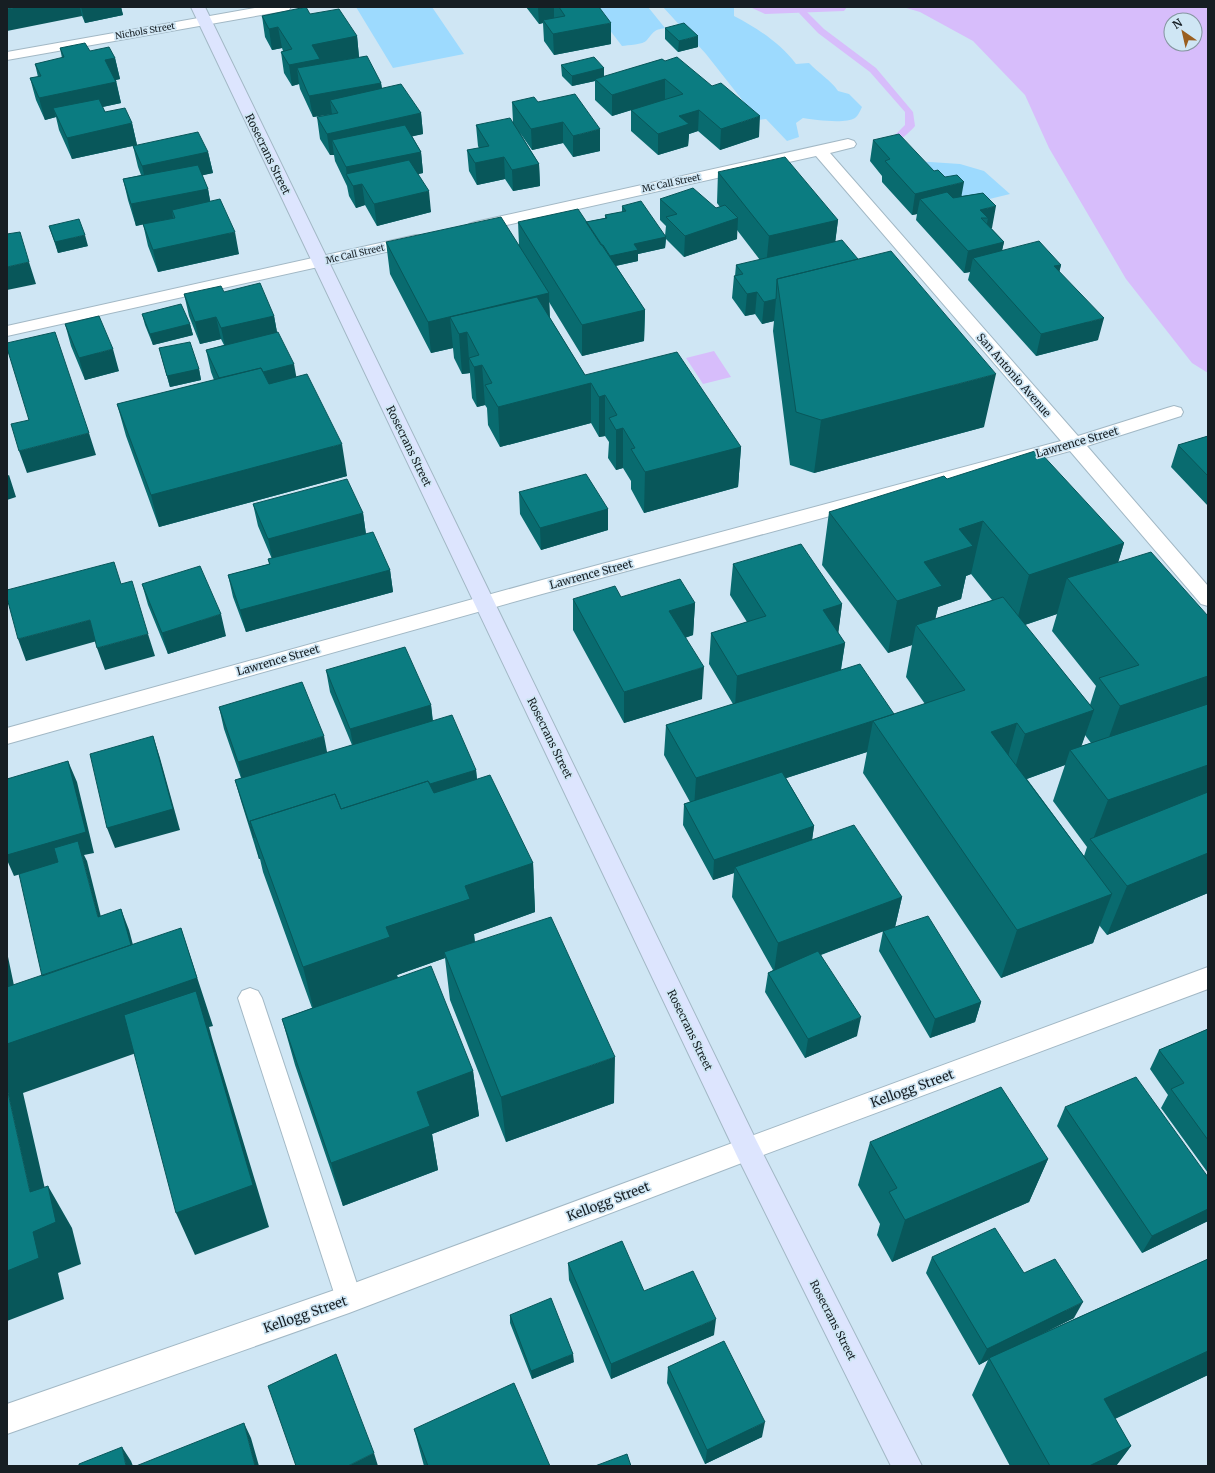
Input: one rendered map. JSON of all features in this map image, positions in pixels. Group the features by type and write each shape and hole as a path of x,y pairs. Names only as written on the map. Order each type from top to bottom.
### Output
{"street":[{"name":"Nichols Street","path":"7,56 201,14 284,7"},
{"name":"Rosecrans Street","path":"201,14 747,1149 907,1466"},
{"name":"Mc Call Street","path":"458,230 848,144"},
{"name":"San Antonio Avenue","path":"820,151 1208,599"},
{"name":"Mc Call Street","path":"7,331 428,237"},
{"name":"Lawrence Street","path":"7,736 485,603 1074,444 1174,412"},
{"name":"Kellogg Street","path":"7,1419 349,1299 1208,978"}],"lane":[{"path":"250,998 349,1299"}],"shaded area":[{"path":"356,7 432,7 464,54 393,68"},
{"path":"592,7 648,7 665,28 653,33 645,42 622,46"},
{"path":"663,7 734,7 734,16 768,37 783,49 796,64 809,63 832,83 838,91 849,94 862,107 859,113 855,118 845,121 814,120 803,118 796,123 799,137 787,141 766,119 758,120 706,54"},
{"path":"750,7 847,7 844,11 765,14"},
{"path":"903,7 1208,7 1208,373 1192,363 1126,279 1049,148 1025,95 973,41 920,12"},
{"path":"915,161 960,164 984,171 1010,194 969,204 948,190 943,177"},
{"path":"714,351 731,377 703,384 686,358"}],"building":[{"path":"7,7 19,7 7,9"},
{"path":"306,7 310,14 339,9 357,36 312,45 320,59 289,65 281,52 292,49 278,27 269,29 262,16"},
{"path":"559,7 599,7 611,23 553,34 543,20 565,16"},
{"path":"684,23 698,36 679,41 665,28"},
{"path":"85,43 90,51 109,47 115,58 105,60 116,82 39,98 30,78 41,76 35,64 64,57 60,48"},
{"path":"367,56 381,83 309,96 297,68"},
{"path":"594,57 604,68 572,76 561,65"},
{"path":"677,57 712,86 721,83 760,116 721,129 699,110 679,116 689,124 658,134 631,110 683,94 665,79 612,95 595,79 662,59 665,61"},
{"path":"401,84 421,113 327,134 317,117 338,113 330,100"},
{"path":"575,94 600,129 573,136 563,122 531,129 512,102 534,97 538,102"},
{"path":"99,99 105,112 125,108 132,123 67,138 53,108"},
{"path":"510,118 539,164 512,170 504,157 475,163 467,150 489,146 476,125"},
{"path":"405,125 421,152 346,167 332,140"},
{"path":"198,132 208,152 142,166 133,146"},
{"path":"899,134 934,171 938,170 945,177 957,175 964,182 915,194 885,161 890,159 873,140"},
{"path":"785,157 838,220 769,236 718,172"},
{"path":"409,160 429,191 374,204 362,184 353,186 346,174"},
{"path":"198,165 208,189 131,204 123,179"},
{"path":"693,188 716,208 725,205 738,218 685,236 666,217 677,214 660,199"},
{"path":"947,192 953,198 983,193 996,206 980,210 988,218 981,218 1004,242 968,251 920,199"},
{"path":"220,199 235,232 153,250 143,224 175,218 172,210"},
{"path":"641,201 666,237 634,244 638,250 610,256 586,222 607,218 605,215 626,211 622,206"},
{"path":"578,209 645,310 582,325 518,222"},
{"path":"501,217 549,293 428,322 386,242"},
{"path":"79,219 85,235 55,242 49,226"},
{"path":"20,232 29,262 7,267 7,234"},
{"path":"842,240 858,259 777,279 776,299 764,302 757,292 747,294 734,276 743,274 736,265"},
{"path":"1039,241 1061,265 1054,266 1104,318 1041,334 973,258"},
{"path":"891,251 996,374 821,420 796,412 777,279"},
{"path":"260,283 274,316 221,328 216,317 195,322 184,294 221,286 224,292"},
{"path":"537,297 585,375 677,352 741,447 645,472 631,449 635,448 623,428 616,430 609,418 617,415 605,395 599,397 591,383 498,407 485,385 492,383 482,365 474,367 469,358 479,355 467,332 459,334 450,317"},
{"path":"181,304 190,324 150,334 142,314"},
{"path":"99,316 113,349 79,358 65,324"},
{"path":"55,332 89,433 19,451 11,424 29,420 7,348 7,343"},
{"path":"278,332 294,364 263,372 261,368 219,378 206,350"},
{"path":"190,342 199,369 167,376 159,348"},
{"path":"261,368 269,384 307,374 342,444 151,495 117,404"},
{"path":"1208,436 1208,476 1178,445"},
{"path":"1038,450 1124,543 1029,575 983,521 959,529 973,546 924,562 942,586 897,601 829,512 944,476 947,479"},
{"path":"586,474 608,509 540,528 519,492"},
{"path":"347,479 363,513 268,539 253,504"},
{"path":"373,532 390,570 240,610 228,575 270,564 268,559"},
{"path":"801,544 842,604 823,610 845,643 737,676 711,633 766,616 733,564"},
{"path":"1151,552 1208,616 1208,676 1120,706 1099,678 1139,665 1067,578"},
{"path":"114,562 121,584 132,581 148,634 97,648 90,620 18,639 7,598 7,590"},
{"path":"200,566 221,614 162,633 142,584"},
{"path":"680,579 695,603 669,611 704,667 624,692 573,599 615,586 621,597"},
{"path":"1003,597 1094,710 1025,734 1017,723 991,732 1112,894 1017,930 873,721 965,690 916,625"},
{"path":"405,647 431,705 350,729 326,670"},
{"path":"860,664 894,714 696,778 666,725"},
{"path":"302,682 324,736 238,762 219,707"},
{"path":"1208,704 1208,765 1108,800 1070,750"},
{"path":"452,715 476,770 430,784 428,781 341,809 335,794 250,821 254,838 235,780"},
{"path":"153,736 173,809 107,828 90,754"},
{"path":"68,761 86,832 7,855 7,779"},
{"path":"782,772 814,826 714,860 684,804"},
{"path":"490,775 533,863 465,886 470,899 386,927 390,937 303,967 250,821 335,794 341,809 428,781 434,793"},
{"path":"1208,792 1208,853 1127,886 1090,839"},
{"path":"854,825 902,897 778,943 735,867"},
{"path":"78,841 98,917 121,909 131,945 42,976 19,874 58,862 54,848"},
{"path":"928,916 981,1002 935,1019 883,931"},
{"path":"551,917 615,1057 501,1097 444,952"},
{"path":"181,928 197,978 7,1044 7,987"},
{"path":"818,951 861,1017 808,1039 768,973"},
{"path":"431,966 473,1071 417,1092 430,1126 331,1163 282,1019"},
{"path":"196,991 253,1185 176,1213 124,1015"},
{"path":"1208,1029 1208,1140 1171,1089 1184,1083 1159,1050"},
{"path":"1136,1077 1208,1177 1208,1209 1152,1236 1065,1107"},
{"path":"1001,1087 1048,1159 905,1220 889,1192 897,1188 870,1142"},
{"path":"7,1088 30,1192 48,1186 56,1222 33,1232 39,1258 7,1271"},
{"path":"995,1228 1024,1273 1055,1259 1083,1302 987,1349 932,1257"},
{"path":"622,1241 644,1291 693,1271 716,1319 611,1364 568,1263"},
{"path":"1208,1259 1208,1351 1104,1399 1131,1446 1089,1466 1050,1466 989,1358"},
{"path":"551,1298 573,1354 531,1371 510,1315"},
{"path":"724,1341 765,1422 707,1450 668,1367"},
{"path":"336,1354 374,1453 348,1466 296,1466 268,1386"},
{"path":"514,1383 550,1466 428,1466 414,1429"},
{"path":"244,1423 255,1466 136,1466"},
{"path":"122,1447 126,1466 79,1466 79,1464"},
{"path":"627,1454 631,1466 595,1466"}],"waterway":[{"path":"803,13 821,31 873,70 909,112 910,126 898,137 885,143"}]}
